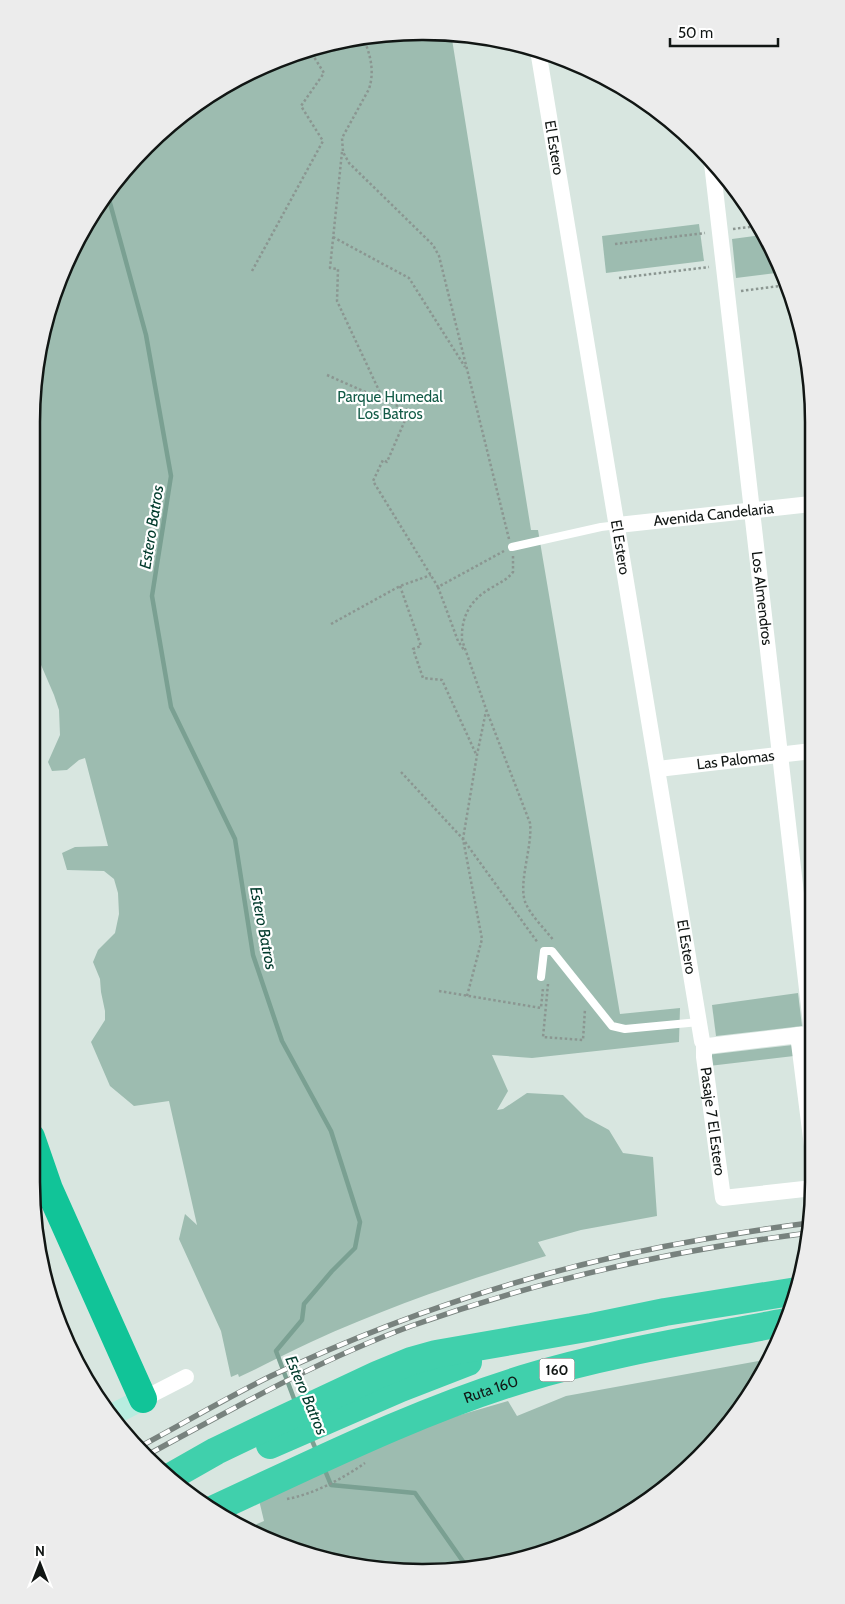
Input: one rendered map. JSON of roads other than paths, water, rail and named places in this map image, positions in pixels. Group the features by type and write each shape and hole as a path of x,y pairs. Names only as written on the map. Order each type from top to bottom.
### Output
{"highway":[{"path":"40,1161 57,1207 143,1399"},
{"name":"160","path":"187,1483 270,1435 320,1412 401,1388 471,1360 521,1344 665,1312 788,1292"},
{"name":"Ruta 160","path":"222,1507 296,1485 345,1462 444,1407 523,1379 636,1351 778,1324"},
{"name":"160","path":"176,1474 216,1451 270,1435"}],"main road":[{"path":"118,1412 143,1399"}],"street":[{"name":"El Estero","path":"539,58 704,1044"},
{"name":"Los Almendros","path":"713,174 780,755 805,1004"},
{"name":"Avenida Candelaria","path":"618,525 805,505"},
{"name":"Las Palomas","path":"658,769 805,752"},
{"path":"704,1044 708,1046 805,1034"},
{"name":"Pasaje 7 El Estero","path":"704,1044 704,1057 723,1198 805,1189"},
{"path":"143,1399 186,1377"}],"lane":[{"path":"512,547 618,525"},
{"path":"540,977 544,951 552,951 608,1022 618,1028 700,1022"}],"waterway":[{"name":"Estero Batros","path":"110,202 146,335 171,476 152,596 171,707 235,839 253,955 282,1041 331,1131 360,1222 355,1248 332,1271 304,1304 302,1320 276,1351 296,1404"},
{"name":"Estero Batros","path":"310,1436 317,1452"},
{"name":"Estero Batros","path":"324,1468 331,1485 415,1493 463,1562"}],"railway":[{"path":"145,1444 254,1384 323,1352 376,1330 483,1292 538,1276 648,1250 744,1232 803,1224"},
{"path":"152,1452 310,1369 377,1339 460,1309 558,1281 657,1258 708,1248 802,1234"}],"park label":[{"name":"Parque Humedal Los Batros","path":"390,406"}]}
